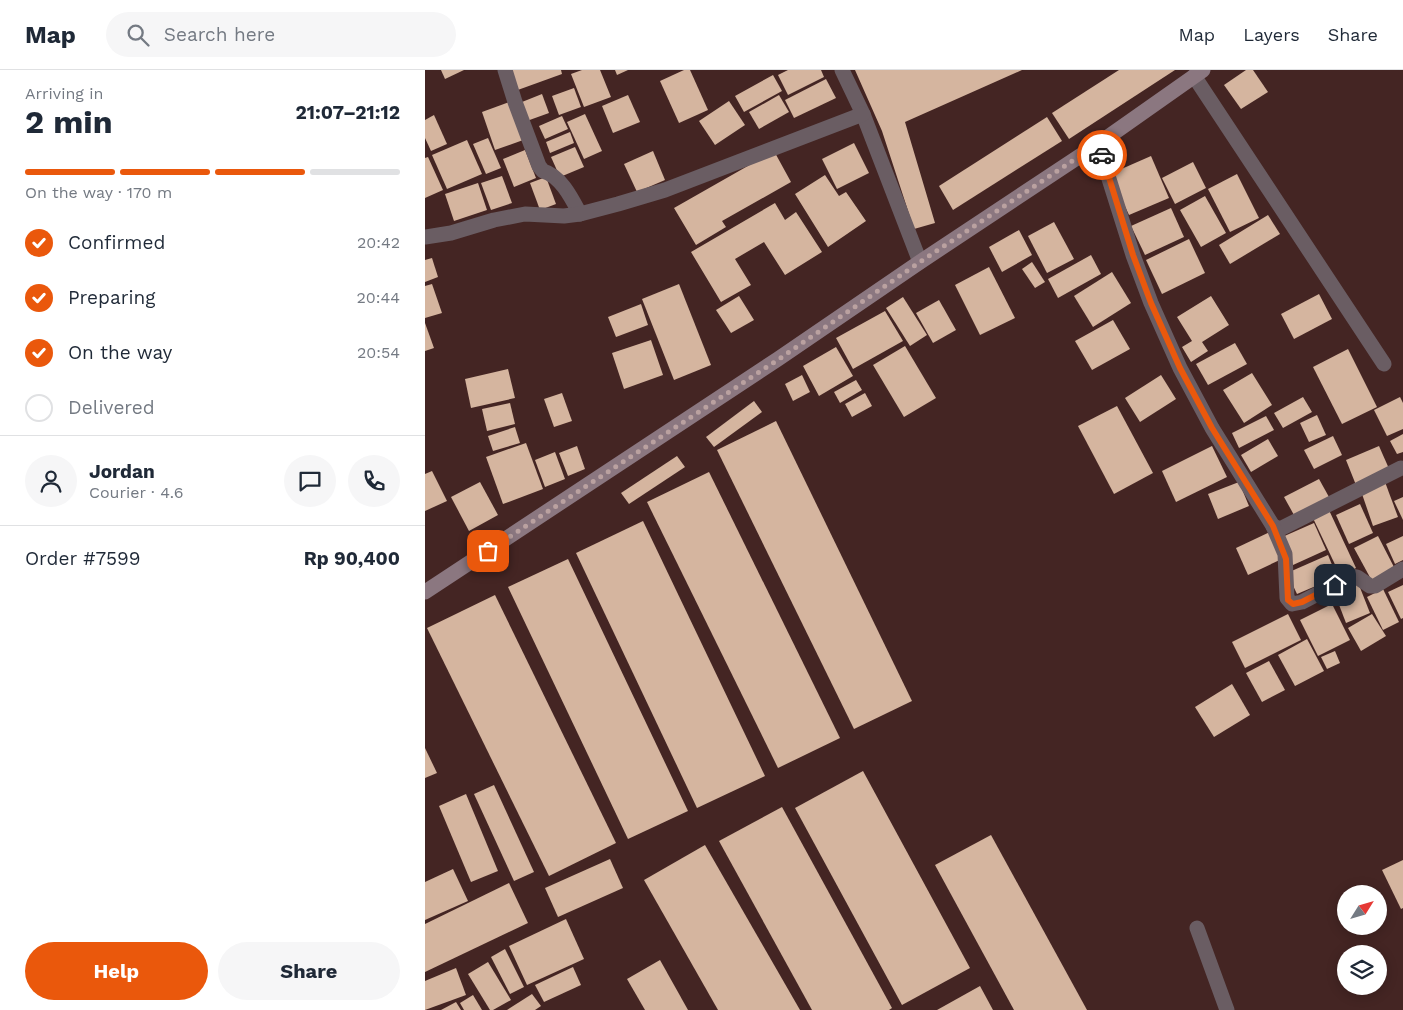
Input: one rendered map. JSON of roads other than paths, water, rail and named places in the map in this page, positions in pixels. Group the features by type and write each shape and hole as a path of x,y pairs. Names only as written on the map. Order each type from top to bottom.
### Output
{"main road":[{"path":"425,592 779,359 920,262 1098,144 1198,73"}],"street":[{"path":"505,70 539,166 543,172 549,173 564,187 580,214"},
{"path":"842,70 863,114 920,262"},
{"path":"1198,73 1384,364"},
{"path":"425,238 451,234 494,220 525,214 564,216 580,214 665,190 863,114"},
{"path":"1098,144 1133,255 1151,303 1180,368 1212,428 1273,526 1286,559 1287,598 1293,604 1302,602 1352,576 1370,586 1375,586 1403,569"},
{"path":"1273,526 1280,528 1402,466"},
{"path":"1197,928 1227,1010"}]}
